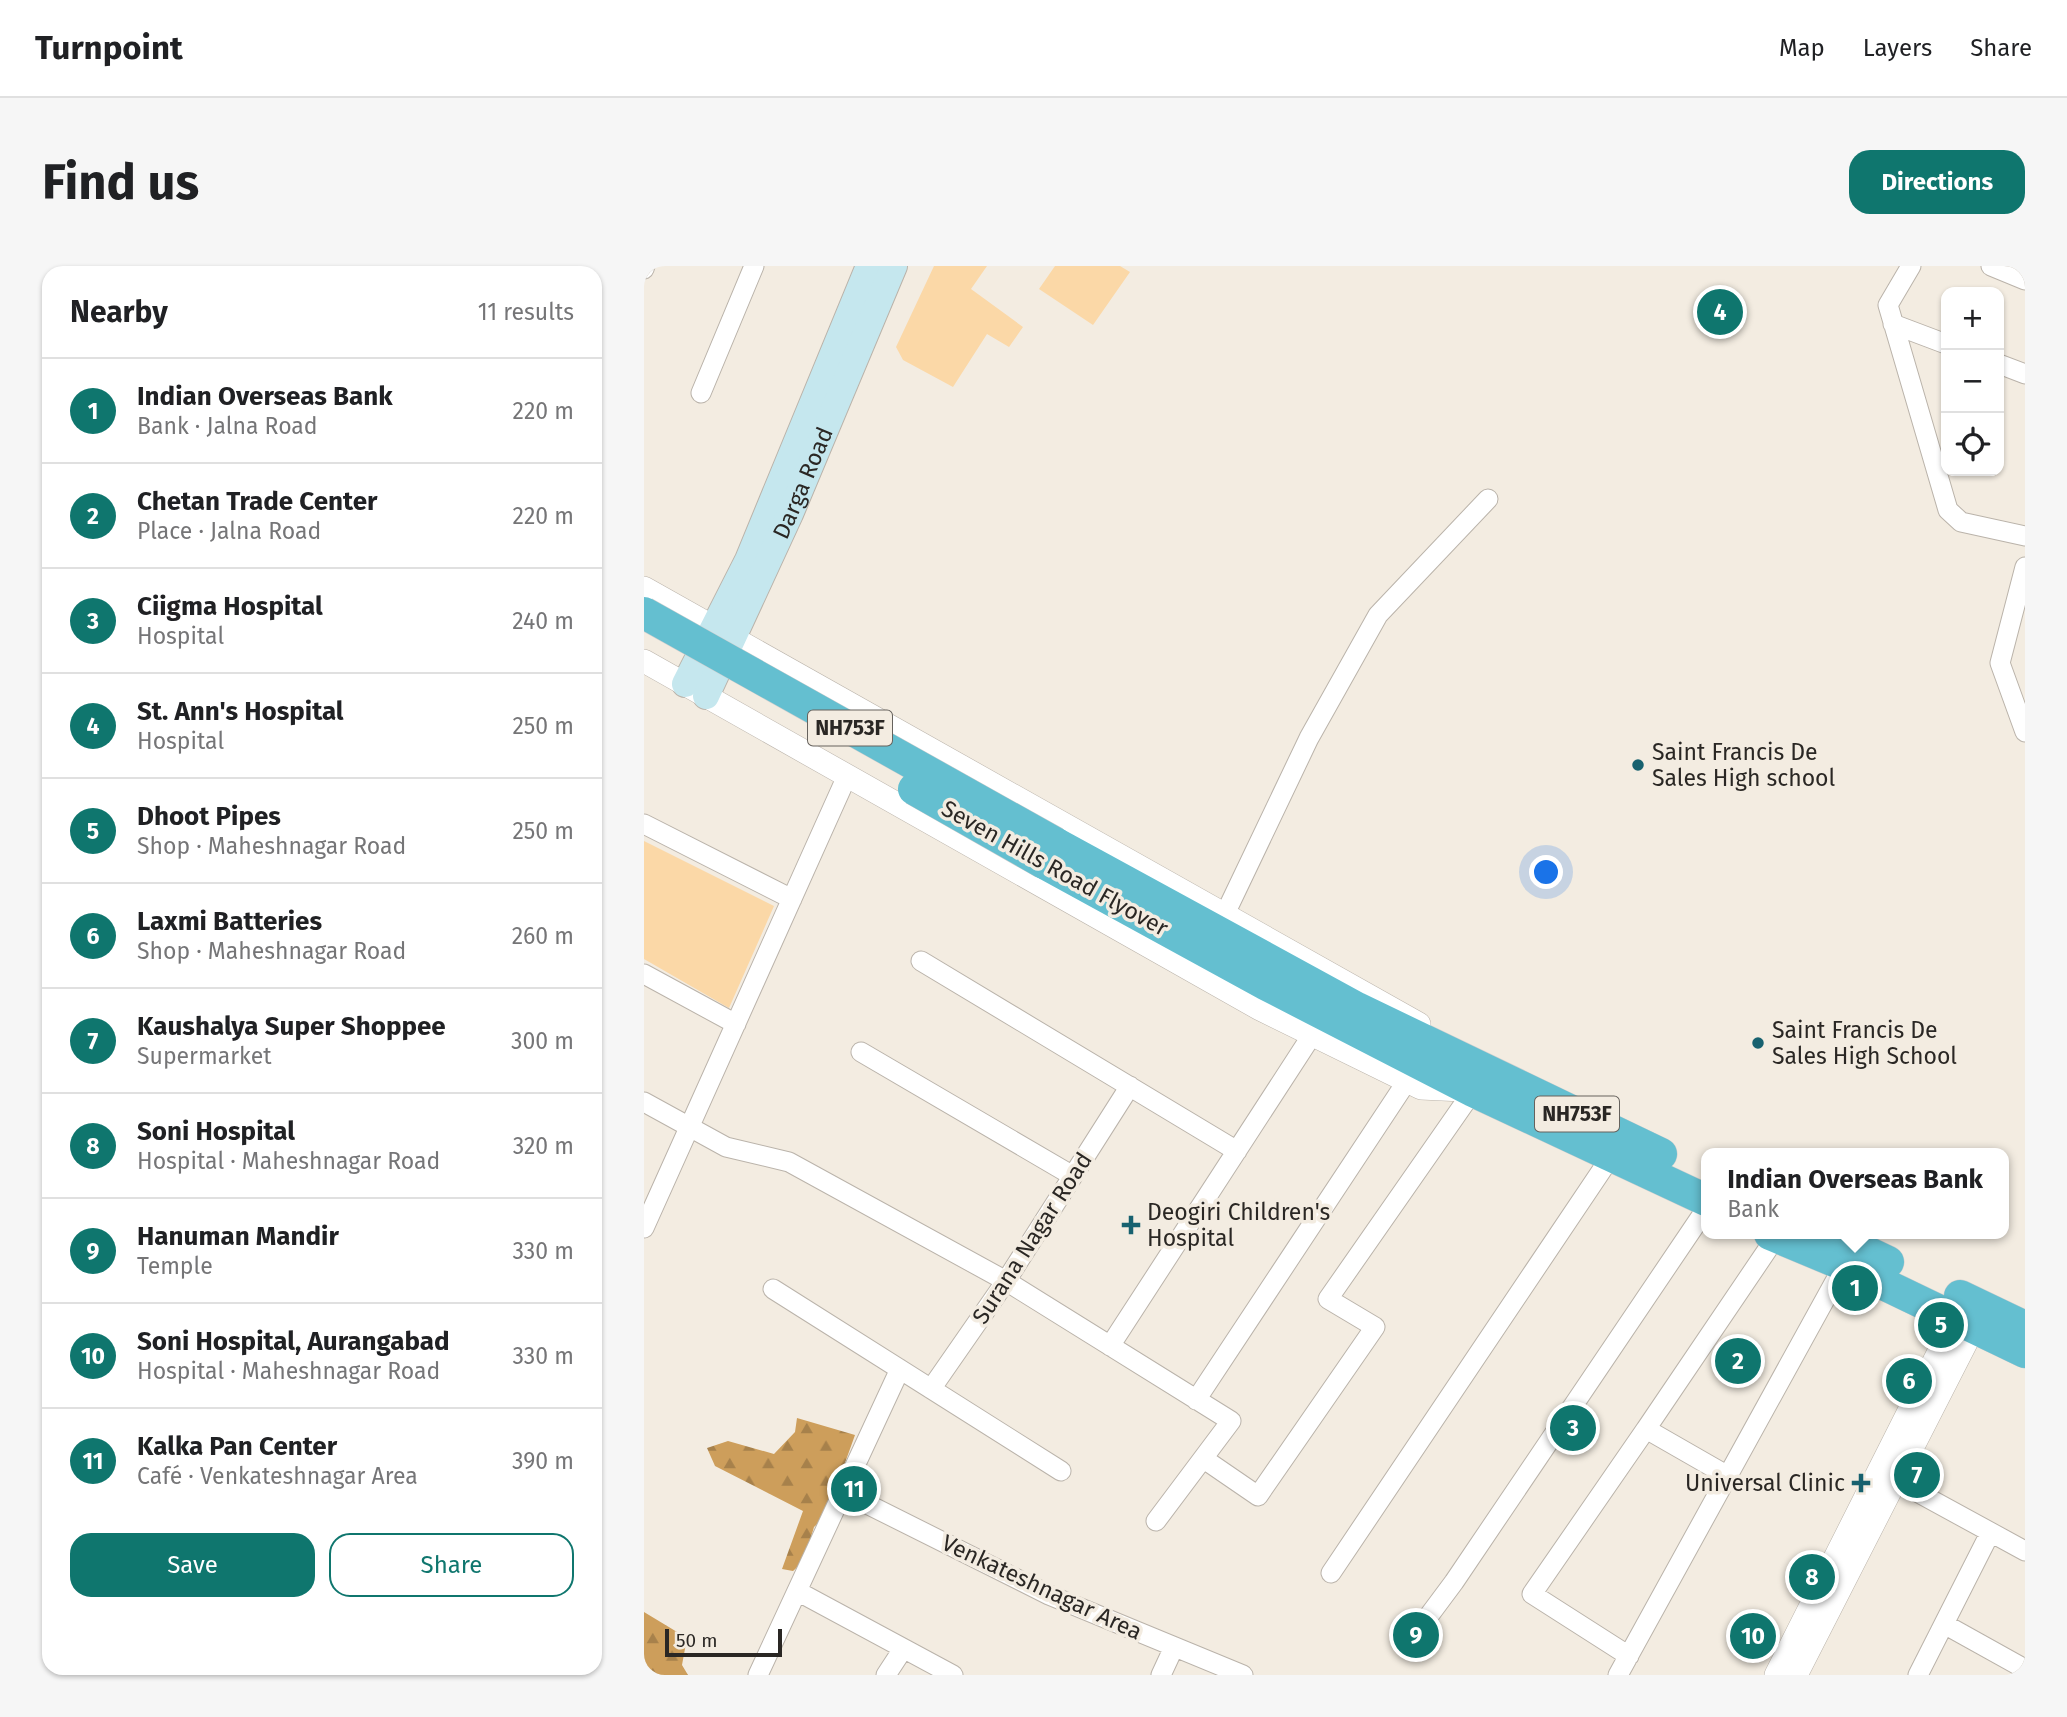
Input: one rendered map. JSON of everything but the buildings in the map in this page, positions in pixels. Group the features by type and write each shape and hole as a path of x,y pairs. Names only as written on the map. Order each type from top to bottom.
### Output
{"highway":[{"name":"Seven Hills Road Flyover","path":"644,613 1147,894 1406,1031 1427,1067"},
{"name":"Seven Hills Road Flyover","path":"644,635 1044,863 1265,984 1473,1091"},
{"name":"NH753F","path":"1427,1067 1701,1173"},
{"name":"NH753F","path":"1473,1091 1701,1198"},
{"path":"1780,1239 1844,1265 2025,1352"},
{"path":"1840,1239 2025,1327"}],"main road":[{"name":"Darga Road","path":"724,633 748,560 869,266"},
{"name":"Darga Road","path":"696,690 894,266"}],"street":[{"path":"701,393 754,266"},
{"path":"1911,266 1888,305 1948,510 1961,522 2025,536"},
{"path":"1991,266 2025,280"},
{"path":"1893,324 1941,342"},
{"path":"2004,366 2025,374"},
{"path":"1226,914 1309,738 1378,615 1488,499"},
{"path":"2025,567 2000,663 2025,732"},
{"path":"644,588 1416,1021 1427,1067 1196,1400"},
{"path":"644,661 1259,1009 1312,1035 1427,1067"},
{"path":"644,1228 847,776"},
{"path":"644,824 792,899"},
{"path":"921,961 1237,1150"},
{"path":"644,974 736,1024"},
{"path":"1110,1346 1312,1035"},
{"path":"861,1052 1073,1176"},
{"name":"Surana Nagar Road","path":"931,1389 1006,1281 1130,1086"},
{"path":"1204,1459 1258,1496 1375,1327 1328,1299 1473,1091"},
{"path":"644,1102 726,1147 789,1163 1006,1281 1231,1421 1156,1521"},
{"path":"1331,1573 1612,1155"},
{"path":"1419,1629 1454,1582 1701,1216"},
{"path":"1629,1656 1532,1594 1646,1429 1771,1239"},
{"path":"1618,1675 1844,1265"},
{"path":"773,1289 1061,1471"},
{"path":"1796,1675 1888,1476 1965,1323"},
{"path":"758,1675 900,1369"},
{"path":"1646,1429 1728,1476"},
{"path":"1888,1476 2025,1551"},
{"path":"1776,1675 1888,1476"},
{"name":"Venkateshnagar Area","path":"843,1492 1049,1595 1243,1675"},
{"path":"1918,1675 1990,1533"},
{"path":"797,1591 953,1675"},
{"path":"1944,1624 2025,1669"},
{"path":"1161,1675 1174,1647"},
{"path":"886,1675 903,1649"}],"green space":[{"path":"797,1418 855,1435 826,1516 814,1527 804,1561 793,1571 782,1569 803,1511 715,1466 707,1448 728,1441 774,1454 795,1432"},
{"path":"644,1612 687,1638 682,1665 688,1675 644,1675"}],"shaded area":[{"path":"934,266 987,266 971,289 1023,327 1009,347 987,334 953,387 903,360 896,347"},
{"path":"1055,266 1120,266 1130,272 1093,325 1039,289"},
{"path":"644,841 774,906 729,1008 644,959"}],"place":[{"name":"St. Ann's Hospital","path":"1720,312"},
{"name":"Saint Francis De Sales High school","path":"1638,765"},
{"name":"Saint Francis De Sales High School","path":"1758,1043"},
{"name":"Deogiri Children's Hospital","path":"1131,1225"},
{"name":"Indian Overseas Bank","path":"1855,1288"},
{"name":"Dhoot Pipes","path":"1941,1325"},
{"name":"Chetan Trade Center","path":"1738,1361"},
{"name":"Laxmi Batteries","path":"1909,1381"},
{"name":"Ciigma Hospital","path":"1573,1428"},
{"name":"Kaushalya Super Shoppee","path":"1917,1475"},
{"name":"Universal Clinic","path":"1861,1483"},
{"name":"Kalka Pan Center","path":"854,1489"},
{"name":"Soni Hospital","path":"1812,1577"},
{"name":"Hanuman Mandir","path":"1416,1635"},
{"name":"Soni Hospital, Aurangabad","path":"1753,1636"}]}
